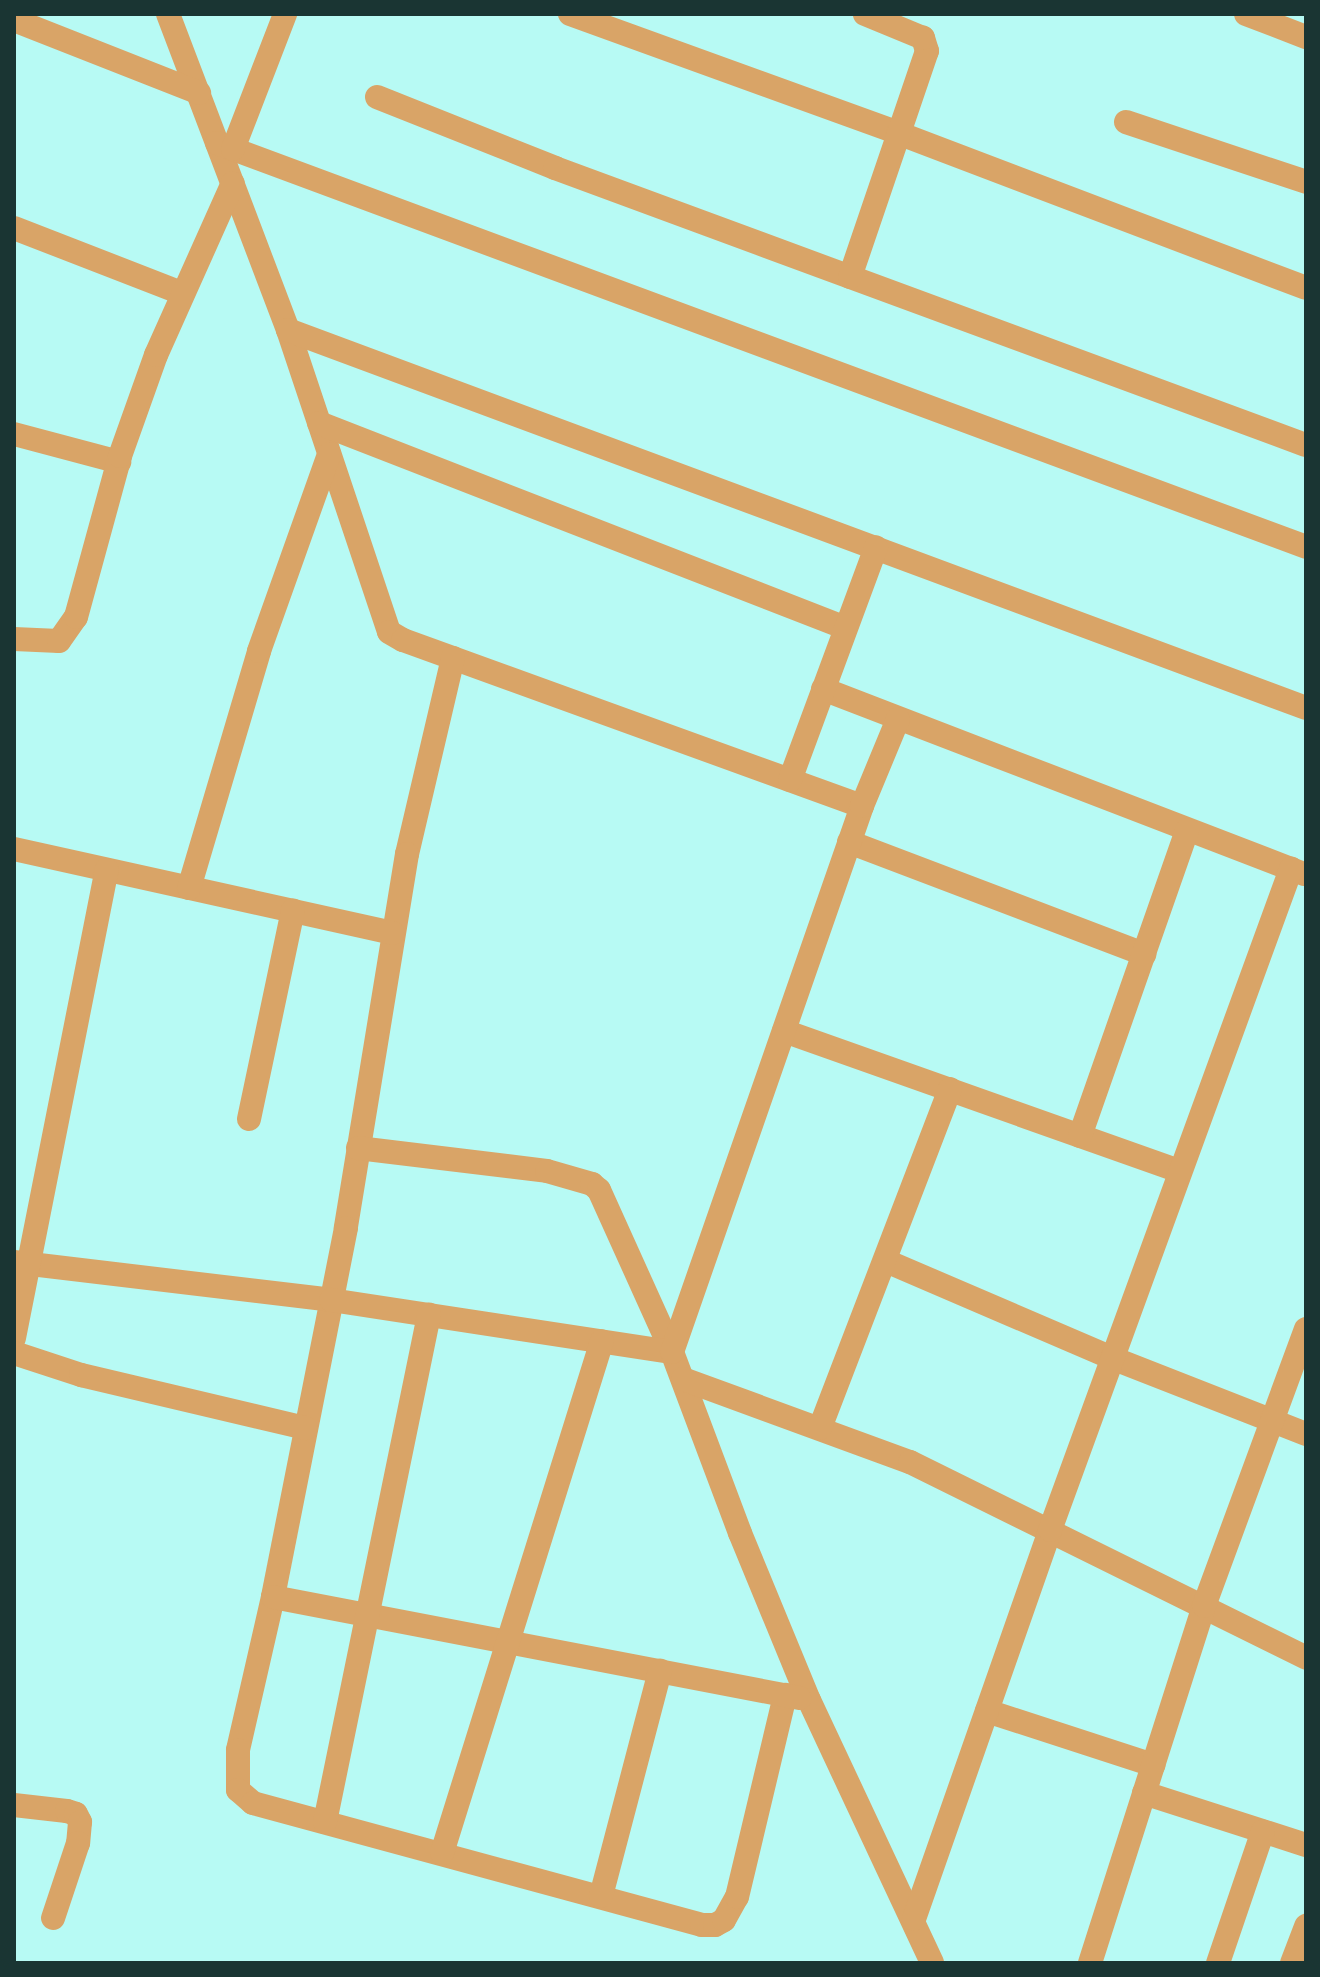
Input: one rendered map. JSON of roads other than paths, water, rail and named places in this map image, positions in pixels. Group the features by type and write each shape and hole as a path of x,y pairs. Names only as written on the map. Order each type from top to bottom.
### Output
{"street":[{"path":"168,14 199,93 225,146 233,183 288,330 385,625 403,640 862,806"},
{"path":"225,146 285,14"},
{"path":"570,14 898,133 1306,288"},
{"path":"850,277 927,44 918,35 865,14"},
{"path":"1246,14 1294,27"},
{"path":"14,20 199,93"},
{"path":"377,97 555,168 1306,445"},
{"path":"1126,122 1306,182"},
{"path":"225,146 1306,547"},
{"path":"14,639 45,643 59,641 76,617 119,462 156,355 233,183"},
{"path":"14,228 182,293"},
{"path":"288,330 1306,708"},
{"path":"319,423 846,628"},
{"path":"14,434 119,462"},
{"path":"189,888 259,651 329,454"},
{"path":"790,780 876,547"},
{"path":"453,658 393,933 331,1300 273,1597 238,1750 238,1790 253,1803 702,1925 715,1925 724,1920 737,1897 785,1695"},
{"path":"823,689 1298,872 1180,1171 914,1919"},
{"path":"672,1352 849,842 898,719"},
{"path":"1080,1136 1187,830"},
{"path":"849,842 1144,954"},
{"path":"14,849 393,933"},
{"path":"14,1338 23,1263 107,870"},
{"path":"249,1119 293,911"},
{"path":"784,1031 1180,1171"},
{"path":"820,1428 950,1089"},
{"path":"358,1148 547,1171 592,1184 605,1199 683,1379 740,1533 809,1700 932,1963"},
{"path":"886,1261 1112,1358 1306,1434"},
{"path":"23,1263 331,1300 672,1352"},
{"path":"325,1822 370,1615 429,1315"},
{"path":"1090,1963 1204,1606 1306,1329"},
{"path":"442,1853 602,1341"},
{"path":"14,1353 81,1375 306,1428"},
{"path":"683,1379 910,1462 1306,1658"},
{"path":"273,1597 809,1700"},
{"path":"601,1896 660,1671"},
{"path":"987,1711 1153,1765"},
{"path":"1144,1793 1306,1845"},
{"path":"14,1805 67,1811 76,1814 80,1822 78,1843 53,1918"},
{"path":"1218,1963 1263,1831"},
{"path":"1292,1963 1306,1926"}]}
